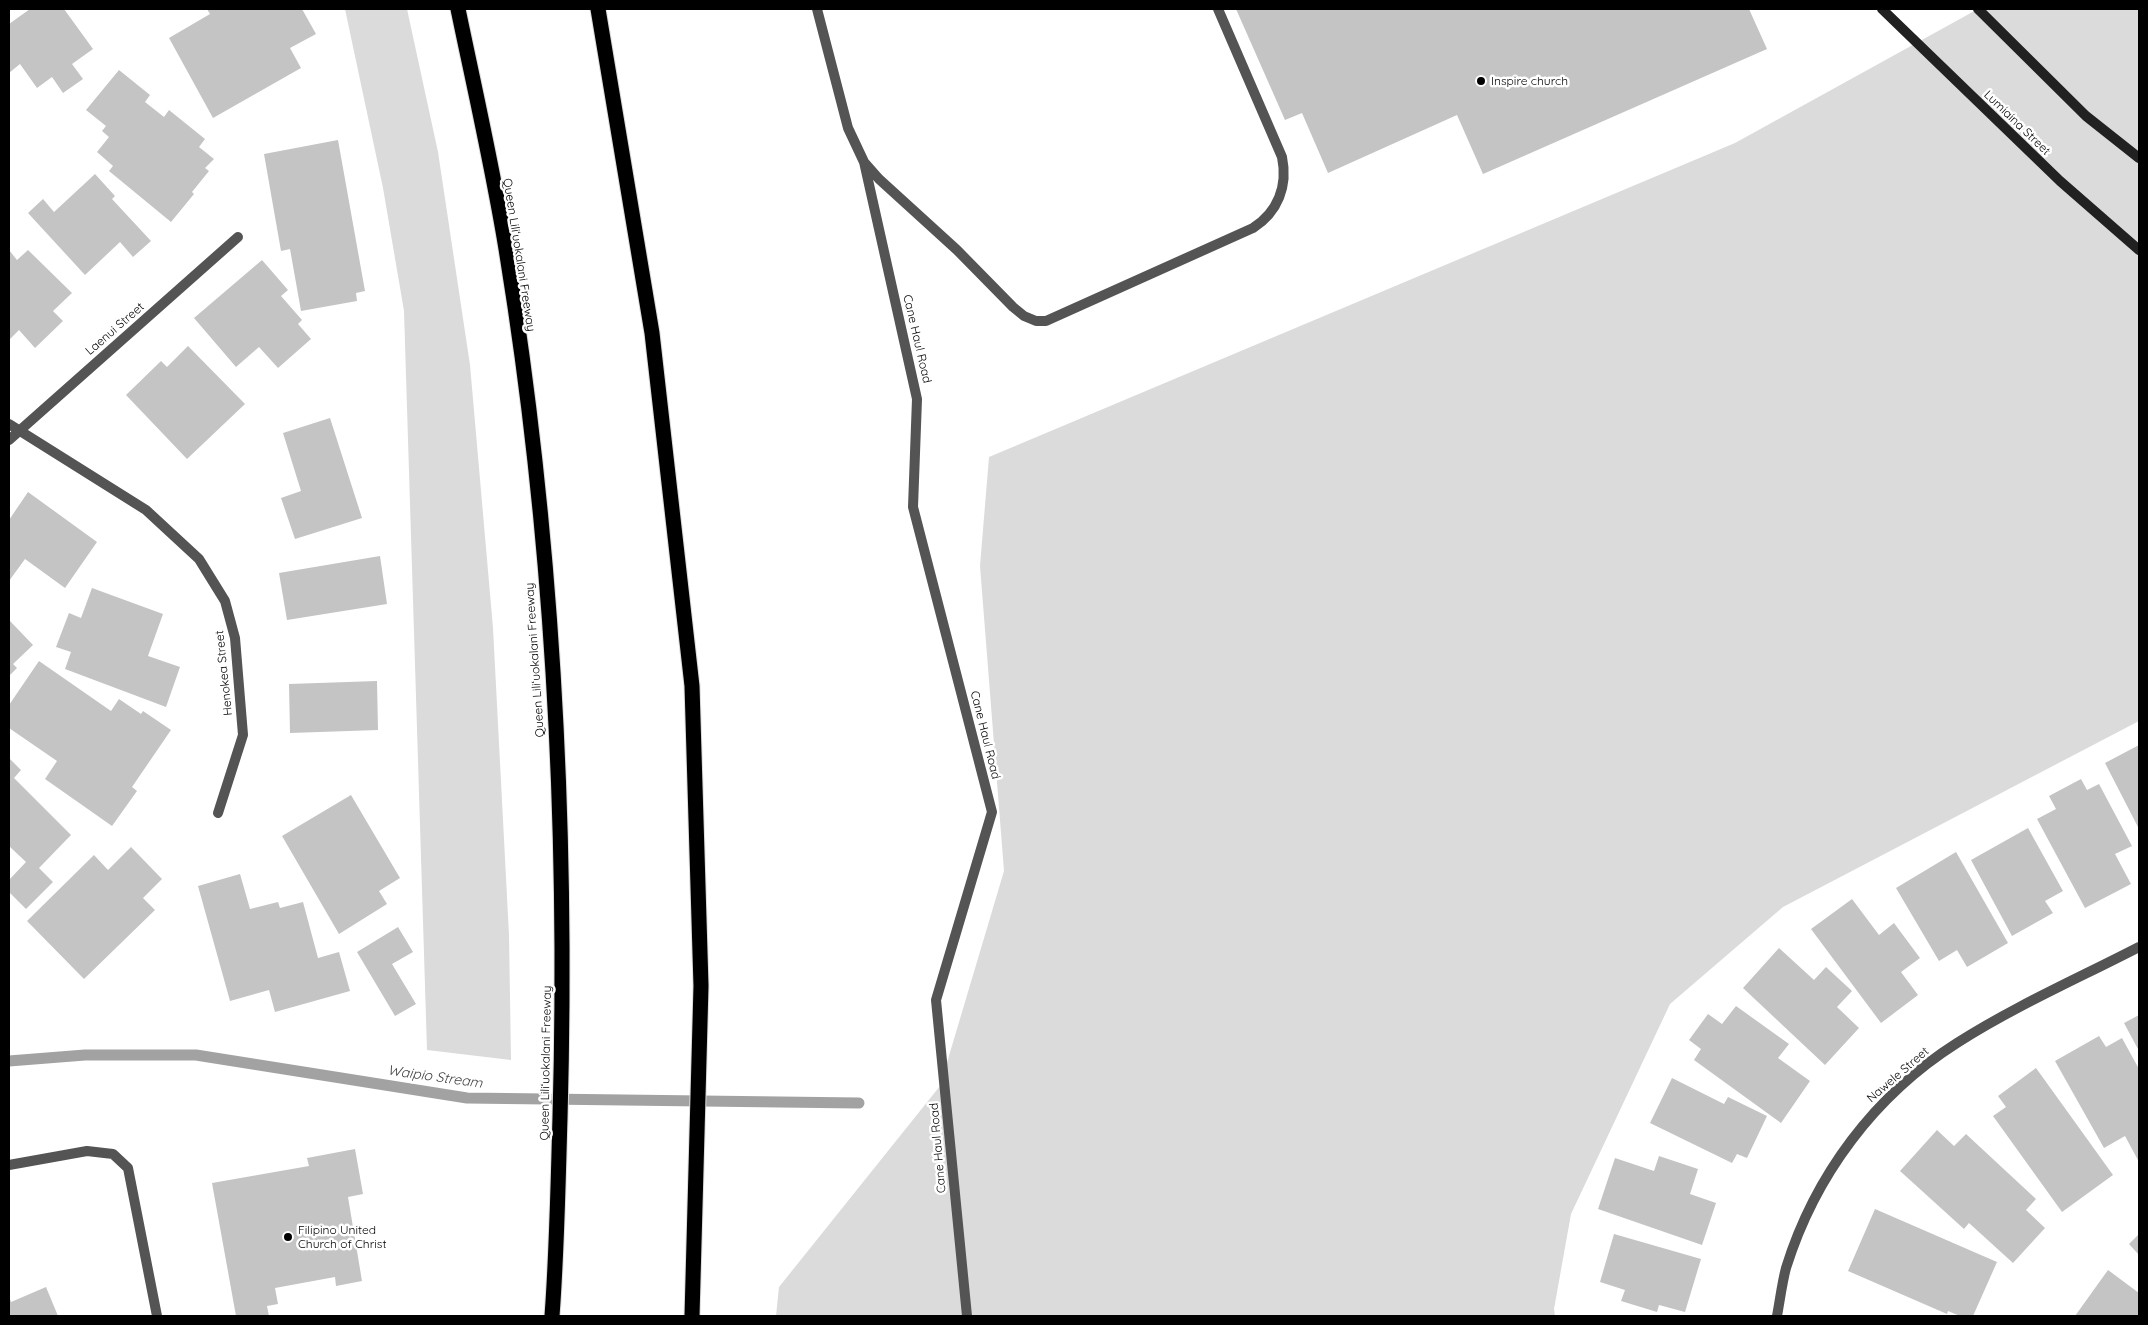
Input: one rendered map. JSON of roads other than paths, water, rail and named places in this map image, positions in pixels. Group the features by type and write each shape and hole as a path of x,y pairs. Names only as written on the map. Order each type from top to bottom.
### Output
{"highway":[{"name":"Queen Liliʻuokalani Freeway","path":"458,9 507,255 535,470 555,706 562,872 563,1012 556,1274 552,1316"},
{"path":"598,9 652,333 692,686 701,986 692,1316"}],"main road":[{"name":"Lumiaina Street","path":"1882,9 2060,181 2139,250"},
{"path":"1978,9 2086,116 2139,158"}],"street":[{"path":"817,9 848,128 864,162 1024,316 1036,321 1046,321 1060,316 1253,228 1267,217 1278,202 1285,175 1282,157 1218,9"},
{"name":"Cane Haul Road","path":"864,162 917,399 913,507 992,812 936,1000 966,1316"},
{"name":"Laenui Street","path":"9,440 238,237"},
{"name":"Henokea Street","path":"9,424 146,510 199,559 225,601 235,638 244,735 218,813"},
{"name":"Nawele Street","path":"1777,1316 1786,1269 1805,1217 1834,1163 1868,1118 1910,1078 1957,1043 2139,947"},
{"path":"9,1165 87,1151 113,1154 128,1168 157,1316"}],"waterway":[{"name":"Waipio Stream","path":"9,1061 85,1055 196,1055 467,1098 859,1103"}],"place":[{"name":"Inspire church","path":"1481,81"},
{"name":"Filipino United Church of Christ","path":"288,1237"}]}
